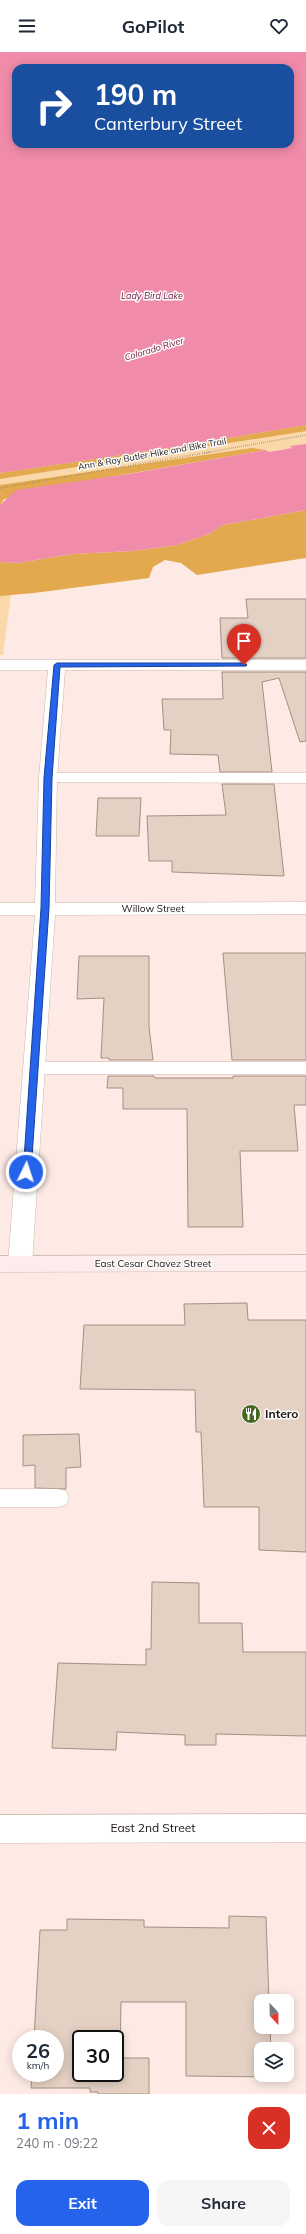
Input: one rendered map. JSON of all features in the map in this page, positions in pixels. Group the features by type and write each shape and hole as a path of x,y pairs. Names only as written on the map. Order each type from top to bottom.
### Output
{"main road":[{"name":"East Cesar Chavez Street","path":"10,1264 306,1263"}],"street":[{"path":"0,665 306,665"},
{"path":"10,1264 34,1068 45,908 48,778 57,665"},
{"name":"Willow Street","path":"0,909 306,908"},
{"name":"East 2nd Street","path":"0,1829 306,1828"}],"lane":[{"path":"48,778 306,778"},
{"path":"34,1068 306,1068"},
{"path":"0,1498 57,1498"}],"path":[{"name":"Ann & Roy Butler Hike and Bike Trail","path":"0,488 176,456 306,435"}],"shaded area":[{"path":"306,425 306,444 291,446 293,448 269,452 266,450 129,474 4,499 0,505 0,473"},
{"path":"306,425 306,431 0,479 0,473 162,449"},
{"path":"252,448 266,450 98,479 4,499 0,505 0,485"},
{"path":"306,510 306,558 197,575 181,563 165,560 153,567 149,578 0,596 0,562 18,563 72,554 133,551 177,545 209,534 223,525"},
{"path":"0,562 11,594 3,655 0,655"}],"water":[{"name":"Lady Bird Lake","path":"0,52 306,52 306,425 162,449 0,473"},
{"path":"306,444 306,510 223,525 209,534 177,545 133,551 72,554 18,563 0,562 0,505 16,490 129,474 266,450 269,452 292,448 290,446"}],"building":[{"path":"246,599 306,599 306,658 222,658 220,618 248,618"},
{"path":"222,672 306,672 306,741 300,742 279,678 262,682 272,772 220,772 218,755 170,754 171,730 164,730 162,699 223,699"},
{"path":"222,784 274,784 284,876 172,872 172,861 149,861 147,816 226,815"},
{"path":"98,798 141,798 139,836 96,836"},
{"path":"223,953 306,953 306,1060 232,1060"},
{"path":"79,956 149,956 149,1027 153,1060 109,1060 109,1058 101,1058 104,998 77,999"},
{"path":"108,1076 154,1076 155,1078 233,1078 233,1076 306,1076 306,1105 294,1105 298,1151 240,1151 243,1227 188,1227 187,1109 123,1109 123,1088 107,1088"},
{"path":"247,1303 248,1320 306,1320 306,1552 259,1550 259,1507 204,1507 201,1432 196,1432 195,1390 80,1389 84,1325 185,1325 184,1304"},
{"path":"79,1434 81,1467 66,1468 66,1489 35,1488 35,1465 23,1466 23,1435"},
{"path":"152,1582 199,1583 199,1623 242,1623 243,1652 306,1652 306,1736 216,1734 216,1745 185,1745 185,1735 117,1732 116,1750 52,1748 58,1663 146,1665 146,1649 151,1649"},
{"path":"229,1916 266,1917 269,1994 254,1994 254,2034 270,2034 271,2042 254,2042 254,2077 186,2076 186,2002 121,2002 120,2030 72,2030 72,2082 124,2082 124,2058 149,2058 149,2094 98,2094 98,2092 90,2092 90,2088 31,2088 31,2082 64,2082 64,2030 34,2030 40,1930 67,1930 67,1919 144,1920 144,1927 229,1928"}],"place":[{"name":"Intero","path":"251,1414"}],"route":[{"path":"26,1172 45,908 48,778 57,665 244,665"}],"water label":[{"name":"Colorado River","path":"154,349"}]}
